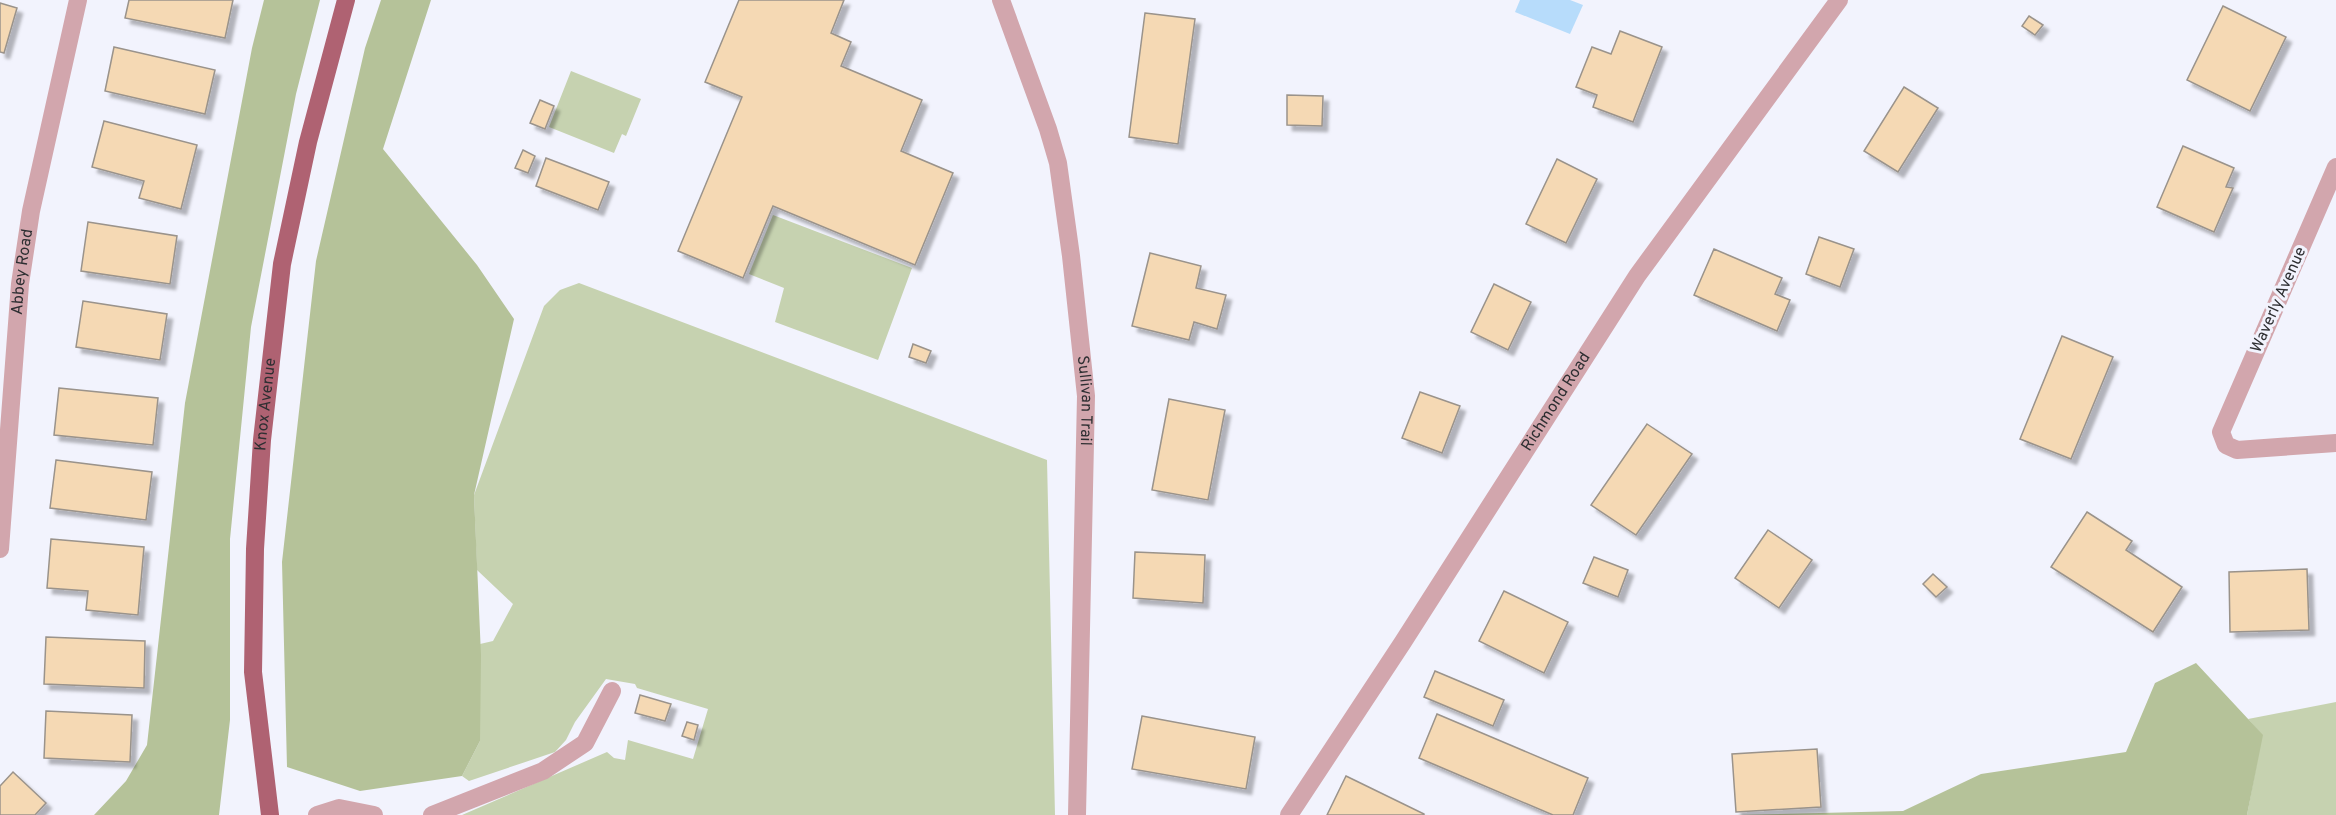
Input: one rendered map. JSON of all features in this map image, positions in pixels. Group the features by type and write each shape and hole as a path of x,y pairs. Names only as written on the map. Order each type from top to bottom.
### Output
{"main road":[{"name":"Knox Avenue","path":"270,815 253,672 255,549 262,440 282,264 308,142 346,0"}],"street":[{"name":"Abbey Road","path":"0,549 20,284 31,211 78,0"},
{"name":"Sullivan Trail","path":"1000,0 1048,129 1058,163 1071,256 1086,396 1077,815"},
{"name":"Richmond Road","path":"1289,815 1403,642 1637,276 1839,0"},
{"name":"Waverly Avenue","path":"2336,168 2221,432 2226,446 2237,450 2336,443"},
{"path":"432,815 543,771 585,743 612,691"},
{"path":"317,815 339,808 374,815"}],"green space":[{"path":"264,0 320,0 296,94 251,327 230,539 230,720 219,815 94,815 126,781 147,745 185,403 252,48"},
{"path":"381,0 431,0 383,149 477,265 514,319 474,495 481,655 480,741 462,776 360,791 287,767 282,562 316,261 365,48"},
{"path":"571,71 641,99 626,136 622,134 614,153 549,127"},
{"path":"773,215 912,268 878,360 775,322 784,288 749,274"},
{"path":"579,283 1047,460 1055,815 462,815 607,752 614,758 625,760 628,740 693,759 708,709 637,688 635,684 606,679 575,722 566,740 555,752 469,781 462,776 480,741 480,644 493,641 513,604 477,570 474,495 544,306 560,290"},
{"path":"2196,663 2263,735 2247,815 1734,815 1903,811 1981,774 2126,752 2155,683"},
{"path":"2336,702 2336,815 2247,815 2262,735 2248,719"}],"water":[{"path":"1520,0 1570,0 1583,5 1570,34 1515,12"}],"building":[{"path":"129,0 233,0 225,38 125,18"},
{"path":"739,0 844,0 831,33 851,42 841,66 922,100 901,151 953,173 915,265 773,206 743,278 678,251 742,97 705,82"},
{"path":"0,3 17,8 4,53 0,52"},
{"path":"2223,6 2286,37 2250,111 2187,80"},
{"path":"1145,13 1195,19 1178,144 1129,137"},
{"path":"2029,16 2043,25 2035,35 2022,26"},
{"path":"1620,31 1662,47 1633,122 1593,107 1597,95 1576,87 1592,47 1611,54"},
{"path":"114,47 215,70 205,114 105,91"},
{"path":"1904,87 1938,108 1898,172 1864,151"},
{"path":"1287,95 1323,96 1322,126 1287,125"},
{"path":"540,100 554,106 545,129 530,123"},
{"path":"104,121 197,145 181,209 139,198 144,181 92,167"},
{"path":"2183,146 2234,168 2226,187 2233,188 2214,232 2157,207"},
{"path":"523,150 535,156 528,173 515,168"},
{"path":"546,158 609,182 598,210 536,186"},
{"path":"1557,159 1597,179 1566,243 1526,224"},
{"path":"88,222 177,236 170,284 81,271"},
{"path":"1819,237 1854,249 1840,287 1806,274"},
{"path":"1714,249 1782,278 1775,294 1790,300 1777,331 1694,295"},
{"path":"1150,253 1201,266 1196,288 1226,295 1217,329 1194,322 1189,340 1132,326"},
{"path":"1494,284 1531,302 1508,350 1471,332"},
{"path":"83,301 167,314 160,360 76,347"},
{"path":"2062,336 2113,357 2071,459 2020,439"},
{"path":"913,344 931,351 926,363 909,357"},
{"path":"59,388 158,398 153,445 54,435"},
{"path":"1420,392 1460,406 1442,453 1402,438"},
{"path":"1169,399 1225,410 1208,500 1152,490"},
{"path":"1647,424 1692,454 1636,535 1591,505"},
{"path":"56,460 152,472 146,520 50,508"},
{"path":"2087,512 2132,541 2126,550 2182,587 2153,632 2051,567"},
{"path":"1768,530 1812,560 1779,608 1735,578"},
{"path":"51,539 144,547 138,615 86,610 88,591 47,588"},
{"path":"1135,552 1205,555 1203,603 1133,598"},
{"path":"1594,557 1628,570 1618,597 1583,583"},
{"path":"2307,569 2309,630 2230,632 2229,572"},
{"path":"1933,574 1947,587 1936,597 1923,584"},
{"path":"1504,591 1568,622 1544,673 1479,641"},
{"path":"46,637 145,641 144,688 44,684"},
{"path":"1435,671 1504,700 1493,726 1424,697"},
{"path":"640,695 671,704 665,721 635,713"},
{"path":"46,711 132,715 130,762 44,758"},
{"path":"1437,714 1588,778 1573,815 1553,815 1419,758"},
{"path":"1142,716 1255,737 1246,789 1132,769"},
{"path":"687,722 698,725 694,740 682,736"},
{"path":"1817,749 1821,807 1736,812 1732,754"},
{"path":"13,772 46,803 35,815 0,815 0,786"},
{"path":"1346,776 1424,814 1424,815 1327,815"}]}
